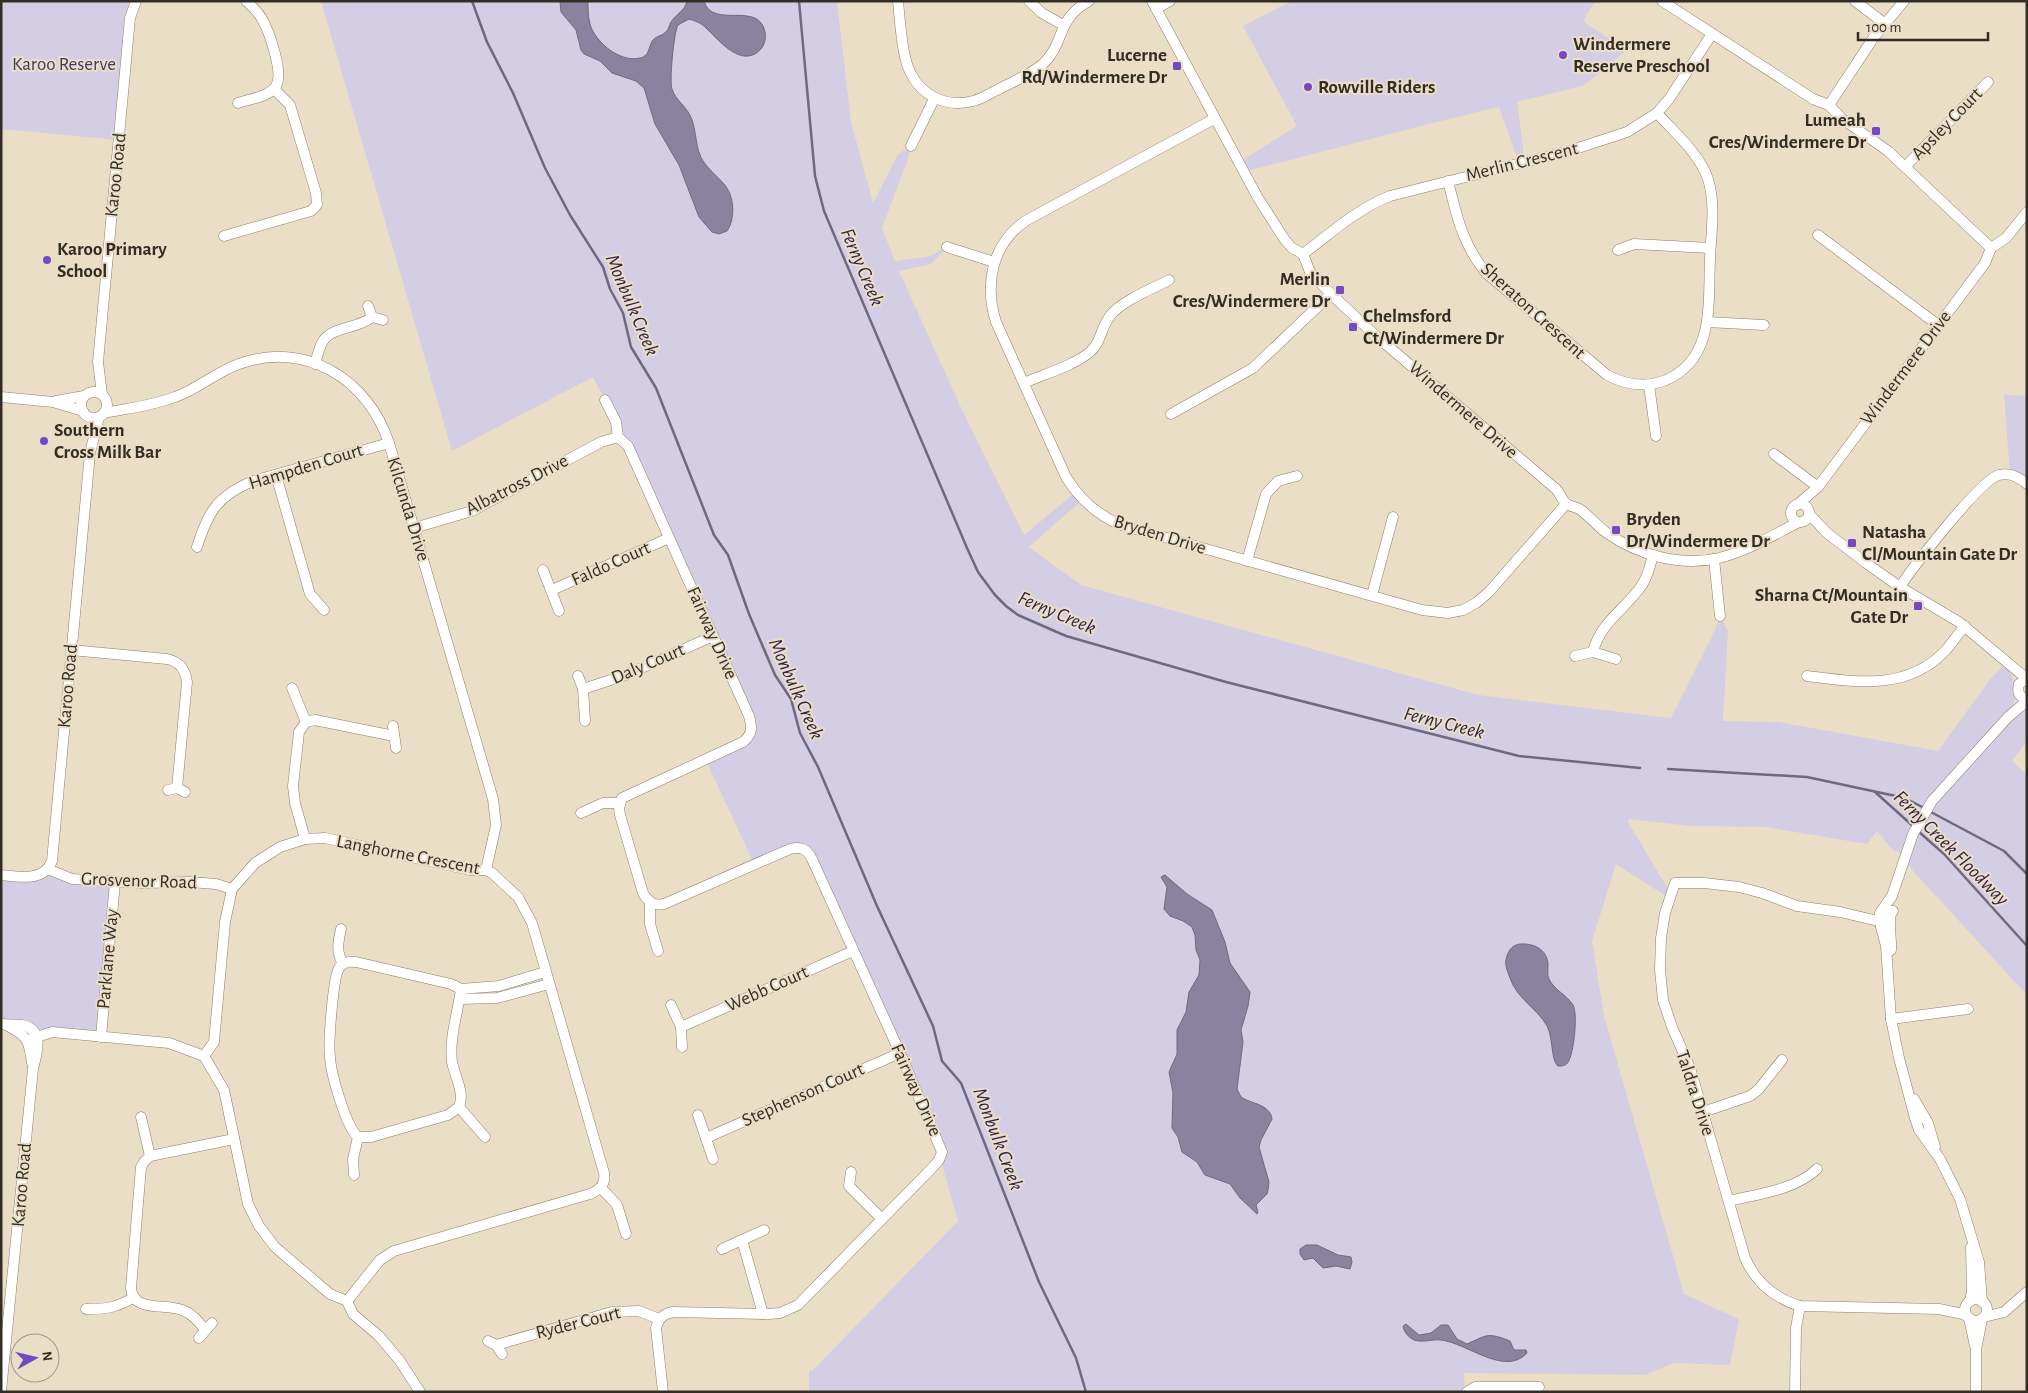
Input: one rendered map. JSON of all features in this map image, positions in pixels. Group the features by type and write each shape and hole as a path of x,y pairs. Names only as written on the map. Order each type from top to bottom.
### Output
{"street":[{"name":"Karoo Road","path":"86,394 98,362 130,18 128,1"},
{"name":"Karoo Road","path":"130,18 136,1"},
{"path":"238,103 264,95 274,88 279,76 270,40 262,19 246,1"},
{"path":"898,1 908,69 918,84 934,99 955,103 974,101 1044,63 1052,52 1063,26 1073,12 1089,1"},
{"path":"1029,1 1042,13 1063,26"},
{"path":"1154,5 1170,1"},
{"path":"1662,1 1813,99 1829,105 1841,118 1878,143 1906,166 1991,248"},
{"path":"1855,1 1884,23"},
{"path":"1829,105 1884,23 1904,1"},
{"name":"Windermere Drive","path":"1154,5 1214,119 1271,219 1289,244 1303,254 1310,272 1376,336 1556,489 1566,504 1581,510 1598,526 1619,541 1653,555 1685,560 1714,559 1745,550 1804,517 1818,486"},
{"name":"Merlin Crescent","path":"1303,254 1370,204 1411,189 1603,141 1627,132 1657,113 1676,90 1712,34"},
{"name":"Apsley Court","path":"1906,166 1988,82"},
{"path":"224,236 311,211 317,205 317,197 290,105 274,88"},
{"path":"911,146 934,99"},
{"name":"Sheraton Crescent","path":"1448,180 1464,239 1471,253 1486,273 1607,375 1629,383 1650,385 1674,376 1690,363 1702,344 1707,322 1712,204 1707,177 1694,155 1657,113"},
{"name":"Bryden Drive","path":"1214,119 1027,220 1004,241 994,262 990,279 991,305 996,322 1066,478 1079,496 1093,509 1121,525 1422,610 1441,613 1456,612 1470,607 1489,592 1566,504"},
{"name":"Windermere Drive","path":"1777,533 1794,508 1818,486 1986,263 1991,248 2006,238 2027,212"},
{"path":"1818,235 1938,325"},
{"path":"1618,250 1634,244 1710,248"},
{"path":"947,247 994,262"},
{"path":"1024,383 1076,360 1090,351 1096,346 1105,323 1114,311 1169,280"},
{"path":"1172,414 1253,368 1331,294"},
{"path":"315,364 326,337 362,324 370,312 383,320"},
{"path":"1707,322 1764,325"},
{"name":"Kilcunda Drive","path":"102,415 176,397 230,367 252,360 283,357 315,364 335,373 358,390 383,426 495,809 496,825 486,870"},
{"name":"Karoo Road","path":"98,362 104,396"},
{"path":"1650,385 1656,436"},
{"path":"1,396 53,402 85,413 91,418 102,415 107,406 104,396 95,392 53,402"},
{"path":"85,413 81,403 86,394"},
{"name":"Kilcunda Drive","path":"104,396 118,404 133,406"},
{"name":"Fairway Drive","path":"581,813 604,804 620,803 627,795 738,745 749,736 751,728 749,716 628,446 618,437 616,422 605,400"},
{"name":"Karoo Road","path":"85,413 90,453"},
{"name":"Karoo Road","path":"48,869 53,854 90,453 102,415"},
{"name":"Albatross Drive","path":"414,528 472,512 601,442 618,437"},
{"name":"Hampden Court","path":"198,547 208,514 225,497 245,484 388,443"},
{"path":"1774,454 1818,486"},
{"path":"1900,587 1917,562 1989,480 2006,474 2018,477 2027,484"},
{"path":"276,475 310,594 324,610"},
{"path":"1247,560 1266,494 1278,481 1297,476"},
{"path":"1804,506 1804,517 1794,520 1794,508 1804,506"},
{"path":"1372,595 1393,517"},
{"path":"1804,517 1900,587 1965,626 2027,679 2021,682 2008,717"},
{"name":"Faldo Court","path":"552,590 669,538"},
{"path":"1593,652 1595,642 1605,625 1642,585 1653,555"},
{"path":"1714,559 1720,616"},
{"name":"Faldo Court","path":"543,570 559,611"},
{"path":"1807,676 1868,682 1898,679 1917,672 1934,660 1945,651 1965,626"},
{"name":"Daly Court","path":"583,689 626,675 713,636"},
{"path":"71,650 167,659 181,665 186,682 177,790"},
{"path":"1575,656 1593,652 1616,660"},
{"path":"1976,1350 1986,1310 1983,1303 1979,1262 1960,1199 1940,1159 1928,1123 1906,1082 1892,1019 1882,916 1896,900 1900,874 1913,834 1923,815 1941,790 2008,717 2027,700 2021,696 2006,663"},
{"path":"578,676 583,689 585,721"},
{"path":"292,688 306,722"},
{"path":"305,839 293,792 298,738 302,726 306,722 315,720 394,731 396,748"},
{"path":"620,803 620,815 643,893 650,902 650,924 658,951"},
{"name":"Langhorne Crescent","path":"204,1056 214,1042 225,922 232,889 255,863 269,853 288,844 305,839 325,838 470,870 486,870 512,891 522,904 532,923 604,1173 605,1180 601,1188"},
{"name":"Fairway Drive","path":"650,902 658,905 664,904 790,849 802,848 812,859 900,1052 942,1152 938,1162 798,1305 780,1313 674,1312 663,1315 659,1319"},
{"path":"1,875 31,877 48,869"},
{"name":"Grosvenor Road","path":"48,869 72,879 115,882 190,882 216,884 232,889"},
{"name":"Parklane Way","path":"101,1037 115,882"},
{"name":"Taldra Drive","path":"1882,916 1797,906 1739,887 1704,883 1675,883 1665,913 1660,938 1661,985 1667,1015 1690,1068 1742,1250 1749,1267 1759,1282 1772,1294 1797,1305 1939,1309 1963,1314 1969,1318"},
{"path":"341,929 338,946 343,964"},
{"name":"Webb Court","path":"681,1027 853,951"},
{"path":"358,1137 348,1124 330,1058 336,980 339,967 347,962 356,962 451,984 460,994 497,998 549,984"},
{"path":"460,994 503,985 546,972"},
{"path":"358,1137 371,1137 448,1115 459,1107 462,1095 452,1062 452,1047 460,994"},
{"path":"671,1005 681,1027 682,1047"},
{"path":"1892,1019 1968,1009"},
{"path":"4,1025 32,1038 52,1032 169,1043 204,1056 224,1090 248,1204 263,1231 275,1247 330,1294 347,1301 353,1314 379,1336 400,1361 420,1392"},
{"name":"Karoo Road","path":"1,1391 33,1068 32,1038"},
{"name":"Stephenson Court","path":"706,1138 900,1052"},
{"path":"1702,1112 1750,1096 1758,1090 1782,1060"},
{"path":"459,1107 484,1137"},
{"path":"698,1115 713,1159"},
{"path":"141,1117 150,1156"},
{"path":"354,1175 353,1158 358,1137"},
{"path":"206,1331 197,1319 183,1310 139,1304 133,1298 131,1288 141,1168 150,1156 234,1138"},
{"path":"1729,1201 1794,1184 1808,1178 1817,1169"},
{"path":"851,1172 844,1187 882,1219"},
{"path":"347,1301 380,1260 394,1251 590,1194 601,1188 617,1205 626,1234"},
{"path":"722,1249 764,1230"},
{"path":"1970,1231 1972,1292 1965,1311 1969,1318 1976,1350 1976,1392"},
{"path":"742,1240 763,1314"},
{"path":"1969,1318 1975,1321 2004,1312 2027,1292"},
{"path":"86,1309 117,1307 133,1298"},
{"path":"1968,1303 1976,1299 1995,1307 2014,1305"},
{"name":"Taldra Drive","path":"1939,1309 1968,1303"},
{"path":"1795,1392 1797,1305"},
{"name":"Ryder Court","path":"495,1346 612,1312 639,1311 659,1319"},
{"path":"659,1319 657,1334 662,1392"},
{"path":"1467,1392 1475,1387 1539,1387"}],"green space":[{"name":"Karoo Reserve","path":"1,1 128,1 130,18 119,140 1,129"},
{"path":"321,1 837,1 851,122 873,203 898,154 911,146 907,162 882,228 895,261 931,256 947,247 931,264 899,271 963,412 1024,535 1076,492 1082,500 1029,547 1081,585 1478,695 1671,718 1714,632 1720,616 1728,631 1723,721 1779,722 1938,751 1991,678 2006,663 2018,691 2009,716 2027,701 2027,741 2012,761 2027,775 2027,995 1913,871 1901,854 1891,848 1877,831 1867,844 1765,827 1691,826 1629,819 1628,822 1671,894 1669,898 1616,864 1592,941 1604,1016 1684,1294 1739,1319 1730,1365 1674,1363 1645,1375 1464,1373 1465,1392 809,1392 809,1371 812,1371 958,1221 940,1158 942,1152 802,848 754,864 710,769 706,759 743,742 751,730 605,400 593,377 452,451"},
{"path":"1291,1 1595,1 1583,21 1626,50 1608,67 1582,86 1517,102 1525,162 1519,163 1499,107 1243,172 1238,163 1297,126 1243,26"},
{"path":"2004,395 2027,396 2027,484 2010,474"},
{"path":"44,872 115,882 101,1037 34,1031 1,1024 1,875"}],"shaded area":[{"path":"560,1 588,1 590,24 597,38 609,50 632,59 646,55 653,40 668,30 671,22 687,1 704,1 709,9 716,14 745,16 754,18 761,23 765,32 763,46 753,55 745,56 723,45 696,21 689,19 678,25 676,29 672,89 690,115 703,161 724,184 730,194 733,213 727,231 719,234 712,232 699,217 679,165 655,124 644,88 636,81 612,73 600,61 584,54 581,50 576,30 561,12"},
{"path":"1165,875 1187,894 1212,910 1225,942 1230,963 1250,992 1241,1030 1243,1042 1237,1089 1241,1097 1268,1110 1272,1119 1259,1147 1269,1182 1267,1194 1256,1205 1257,1214 1240,1198 1230,1184 1205,1175 1197,1162 1182,1152 1178,1137 1172,1128 1173,1093 1169,1072 1177,1054 1177,1030 1186,1012 1189,992 1199,975 1200,960 1196,950 1195,935 1192,927 1170,916 1164,909 1167,887 1161,877"},
{"path":"1520,944 1534,946 1545,954 1549,979 1573,1005 1575,1016 1574,1043 1570,1058 1564,1066 1558,1066 1556,1063 1547,1026 1517,992 1506,967 1510,949"},
{"path":"1306,1245 1317,1245 1338,1255 1351,1257 1350,1269 1336,1266 1323,1268 1313,1258 1304,1260 1300,1254 1300,1249"},
{"path":"1406,1324 1419,1335 1431,1333 1441,1325 1448,1325 1457,1339 1467,1344 1483,1337 1496,1336 1510,1341 1514,1350 1526,1350 1527,1353 1518,1359 1508,1362 1497,1360 1485,1357 1451,1342 1414,1340 1404,1330 1403,1326"}],"waterway":[{"name":"Monbulk Creek","path":"472,1 487,42 513,93 545,168 570,215 603,267 610,289 623,313 631,347 656,388 714,535 728,555 749,614 775,675 791,699 800,733 818,767 877,906 933,1026 942,1061 961,1083 1039,1282 1076,1358 1086,1392"},
{"name":"Ferny Creek","path":"799,1 815,176 824,211 978,572 1006,606 1018,615 1066,636 1226,682 1519,756 1640,768"},
{"name":"Ferny Creek","path":"1668,769 1807,777 1905,798 1924,808"},
{"name":"Ferny Creek Floodway","path":"1875,792 1914,827"},
{"name":"Ferny Creek Floodway","path":"1929,811 2004,851 2027,874"},
{"name":"Ferny Creek Floodway","path":"1918,831 1944,854 2027,946"}],"place":[{"name":"Windermere Reserve Preschool","path":"1563,55"},
{"name":"Lucerne Rd/Windermere Dr","path":"1177,66"},
{"name":"Rowville Riders","path":"1308,87"},
{"name":"Lumeah Cres/Windermere Dr","path":"1876,131"},
{"name":"Karoo Primary School","path":"47,260"},
{"name":"Merlin Cres/Windermere Dr","path":"1340,290"},
{"name":"Chelmsford Ct/Windermere Dr","path":"1353,327"},
{"name":"Southern Cross Milk Bar","path":"44,441"},
{"name":"Bryden Dr/Windermere Dr","path":"1616,530"},
{"name":"Natasha Cl/Mountain Gate Dr","path":"1852,543"},
{"name":"Sharna Ct/Mountain Gate Dr","path":"1918,606"}]}
